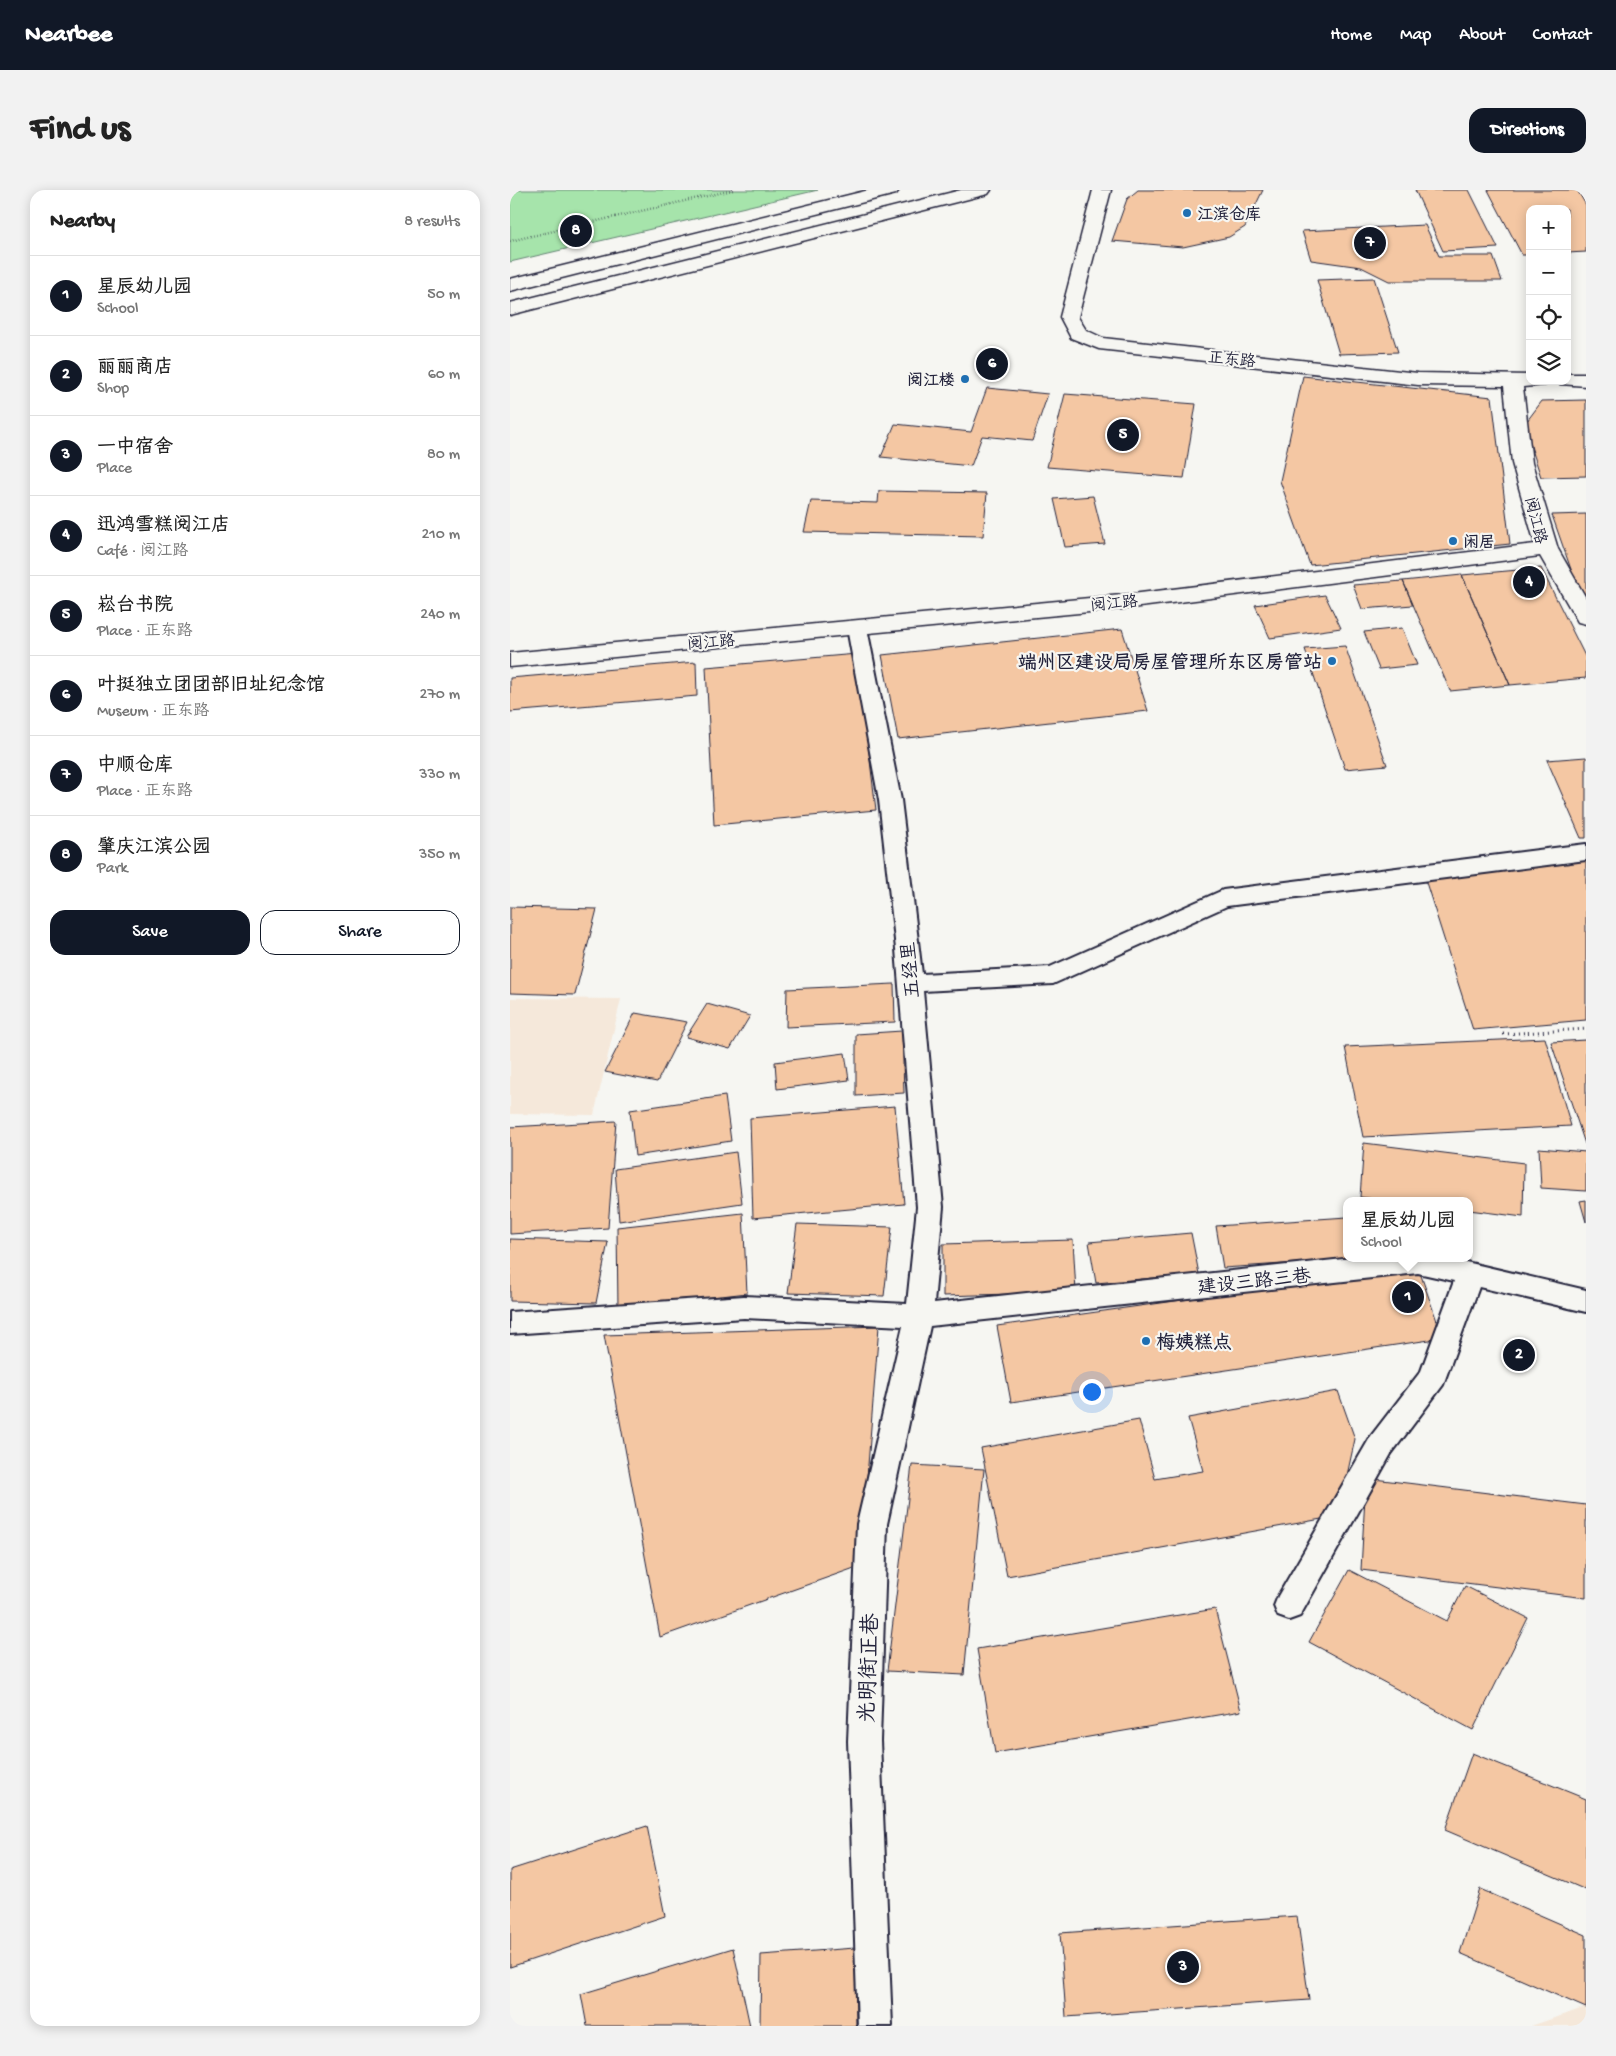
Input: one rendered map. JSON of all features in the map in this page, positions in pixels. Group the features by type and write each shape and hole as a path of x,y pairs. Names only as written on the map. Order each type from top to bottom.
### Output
{"street":[{"path":"510,285 890,190"},
{"path":"510,309 982,190"},
{"name":"正东路","path":"1102,190 1069,317 1078,334 1099,343 1399,377 1526,381"},
{"path":"1571,380 1586,380"},
{"name":"阅江路","path":"510,660 1132,601 1547,549 1522,463 1513,382"},
{"path":"1547,549 1586,617"}],"lane":[{"name":"五经里","path":"857,628 890,800 910,983 930,1206 918,1316"},
{"path":"910,983 1053,975 1223,898 1586,852"},
{"name":"建设三路三巷","path":"510,1323 744,1307 918,1316 1418,1262 1586,1301"},
{"path":"1290,1606 1381,1445 1433,1377 1470,1275"},
{"name":"光明街正巷","path":"875,2026 864,1740 872,1524 918,1316"}],"path":[{"path":"510,241 732,190"},
{"path":"1503,1034 1586,1029"}],"shaded area":[{"path":"510,998 621,999 594,1115 510,1114"},
{"path":"1586,2007 1586,2026 1531,2026"}],"green space":[{"path":"510,190 818,190 510,262"}],"building":[{"name":"江滨仓库","path":"1138,190 1263,190 1245,227 1229,237 1183,247 1112,241 1127,199"},
{"path":"1415,190 1469,190 1498,248 1443,251"},
{"path":"1488,190 1577,190 1586,205 1586,252 1571,253 1571,205 1526,205 1526,255 1522,255"},
{"path":"1425,225 1439,256 1493,256 1502,281 1389,281 1361,267 1311,260 1302,231"},
{"path":"1374,278 1398,352 1339,354 1317,280"},
{"path":"1303,376 1492,397 1510,544 1310,565 1280,481"},
{"path":"987,388 1048,394 1032,441 982,436 971,466 881,457 895,424 971,432"},
{"path":"1065,394 1196,404 1184,478 1047,467"},
{"path":"1586,400 1586,476 1541,477 1524,425 1542,401"},
{"path":"879,491 987,493 983,536 804,532 811,501 878,503"},
{"path":"1093,496 1105,544 1065,547 1054,499"},
{"path":"1586,514 1586,598 1581,598 1552,515"},
{"path":"1541,568 1586,658 1586,678 1510,685 1462,575"},
{"path":"1462,575 1510,685 1450,691 1403,581"},
{"path":"1403,581 1413,605 1362,609 1353,585"},
{"path":"1325,595 1341,628 1270,638 1255,605"},
{"path":"1402,628 1417,665 1379,669 1364,632"},
{"path":"1122,629 1148,711 898,739 882,655"},
{"path":"1345,646 1387,765 1345,769 1305,649"},
{"path":"857,654 876,810 714,825 706,667"},
{"path":"696,662 697,696 510,712 510,678"},
{"path":"1586,757 1586,838 1581,838 1547,760"},
{"path":"1586,861 1586,1020 1473,1030 1423,873"},
{"path":"510,907 597,909 575,995 510,993"},
{"path":"894,984 895,1022 786,1027 787,989"},
{"path":"707,1004 750,1016 730,1049 686,1037"},
{"path":"635,1013 687,1022 657,1082 605,1072"},
{"path":"902,1031 904,1093 856,1096 856,1034"},
{"path":"1545,1038 1571,1126 1363,1137 1345,1047"},
{"path":"1586,1040 1586,1144 1585,1144 1551,1042"},
{"path":"845,1053 849,1080 777,1089 775,1062"},
{"path":"725,1096 731,1141 635,1156 630,1110"},
{"path":"895,1106 904,1204 753,1218 750,1118"},
{"path":"616,1121 608,1228 510,1234 510,1127"},
{"path":"1364,1143 1524,1163 1523,1217 1473,1211 1473,1197 1360,1197"},
{"path":"1539,1148 1586,1152 1586,1191 1541,1188"},
{"path":"736,1152 742,1203 619,1221 615,1169"},
{"path":"1586,1200 1586,1222 1580,1201"},
{"path":"743,1213 747,1293 618,1308 617,1227"},
{"path":"1343,1217 1343,1260 1223,1268 1216,1226"},
{"path":"797,1224 892,1227 884,1296 788,1293"},
{"path":"1191,1233 1199,1274 1096,1283 1089,1242"},
{"path":"510,1239 608,1242 596,1303 510,1301"},
{"path":"1073,1240 1076,1292 943,1296 943,1244"},
{"path":"1418,1267 1443,1338 1011,1402 997,1326"},
{"path":"879,1326 860,1566 660,1637 604,1335"},
{"path":"1338,1391 1355,1439 1338,1516 1007,1576 981,1448 1139,1420 1155,1479 1203,1471 1188,1418"},
{"path":"912,1465 984,1469 964,1675 887,1671"},
{"path":"1366,1478 1586,1505 1586,1598 1361,1570"},
{"path":"1349,1570 1447,1621 1465,1586 1528,1618 1473,1730 1309,1642"},
{"path":"1215,1609 1241,1711 995,1753 977,1649"},
{"path":"1472,1753 1586,1799 1586,1890 1445,1830"},
{"path":"647,1826 665,1916 510,1967 510,1870"},
{"path":"1480,1889 1586,1935 1586,2008 1460,1953"},
{"path":"1297,1916 1309,2000 1066,2017 1060,1933"},
{"path":"733,1948 750,2026 587,2026 581,1994"},
{"path":"855,1948 856,2026 760,2026 761,1955"}],"place":[{"name":"江滨仓库","path":"1187,213"},
{"name":"肇庆江滨公园","path":"576,231"},
{"name":"中顺仓库","path":"1370,243"},
{"name":"叶挺独立团团部旧址纪念馆","path":"992,364"},
{"name":"阅江楼","path":"965,379"},
{"name":"崧台书院","path":"1123,435"},
{"name":"闲居","path":"1453,541"},
{"name":"迅鸿雪糕阅江店","path":"1529,582"},
{"name":"端州区建设局房屋管理所东区房管站","path":"1332,661"},
{"name":"星辰幼儿园","path":"1408,1297"},
{"name":"梅姨糕点","path":"1146,1341"},
{"name":"丽丽商店","path":"1519,1355"},
{"name":"一中宿舍","path":"1183,1967"}]}
